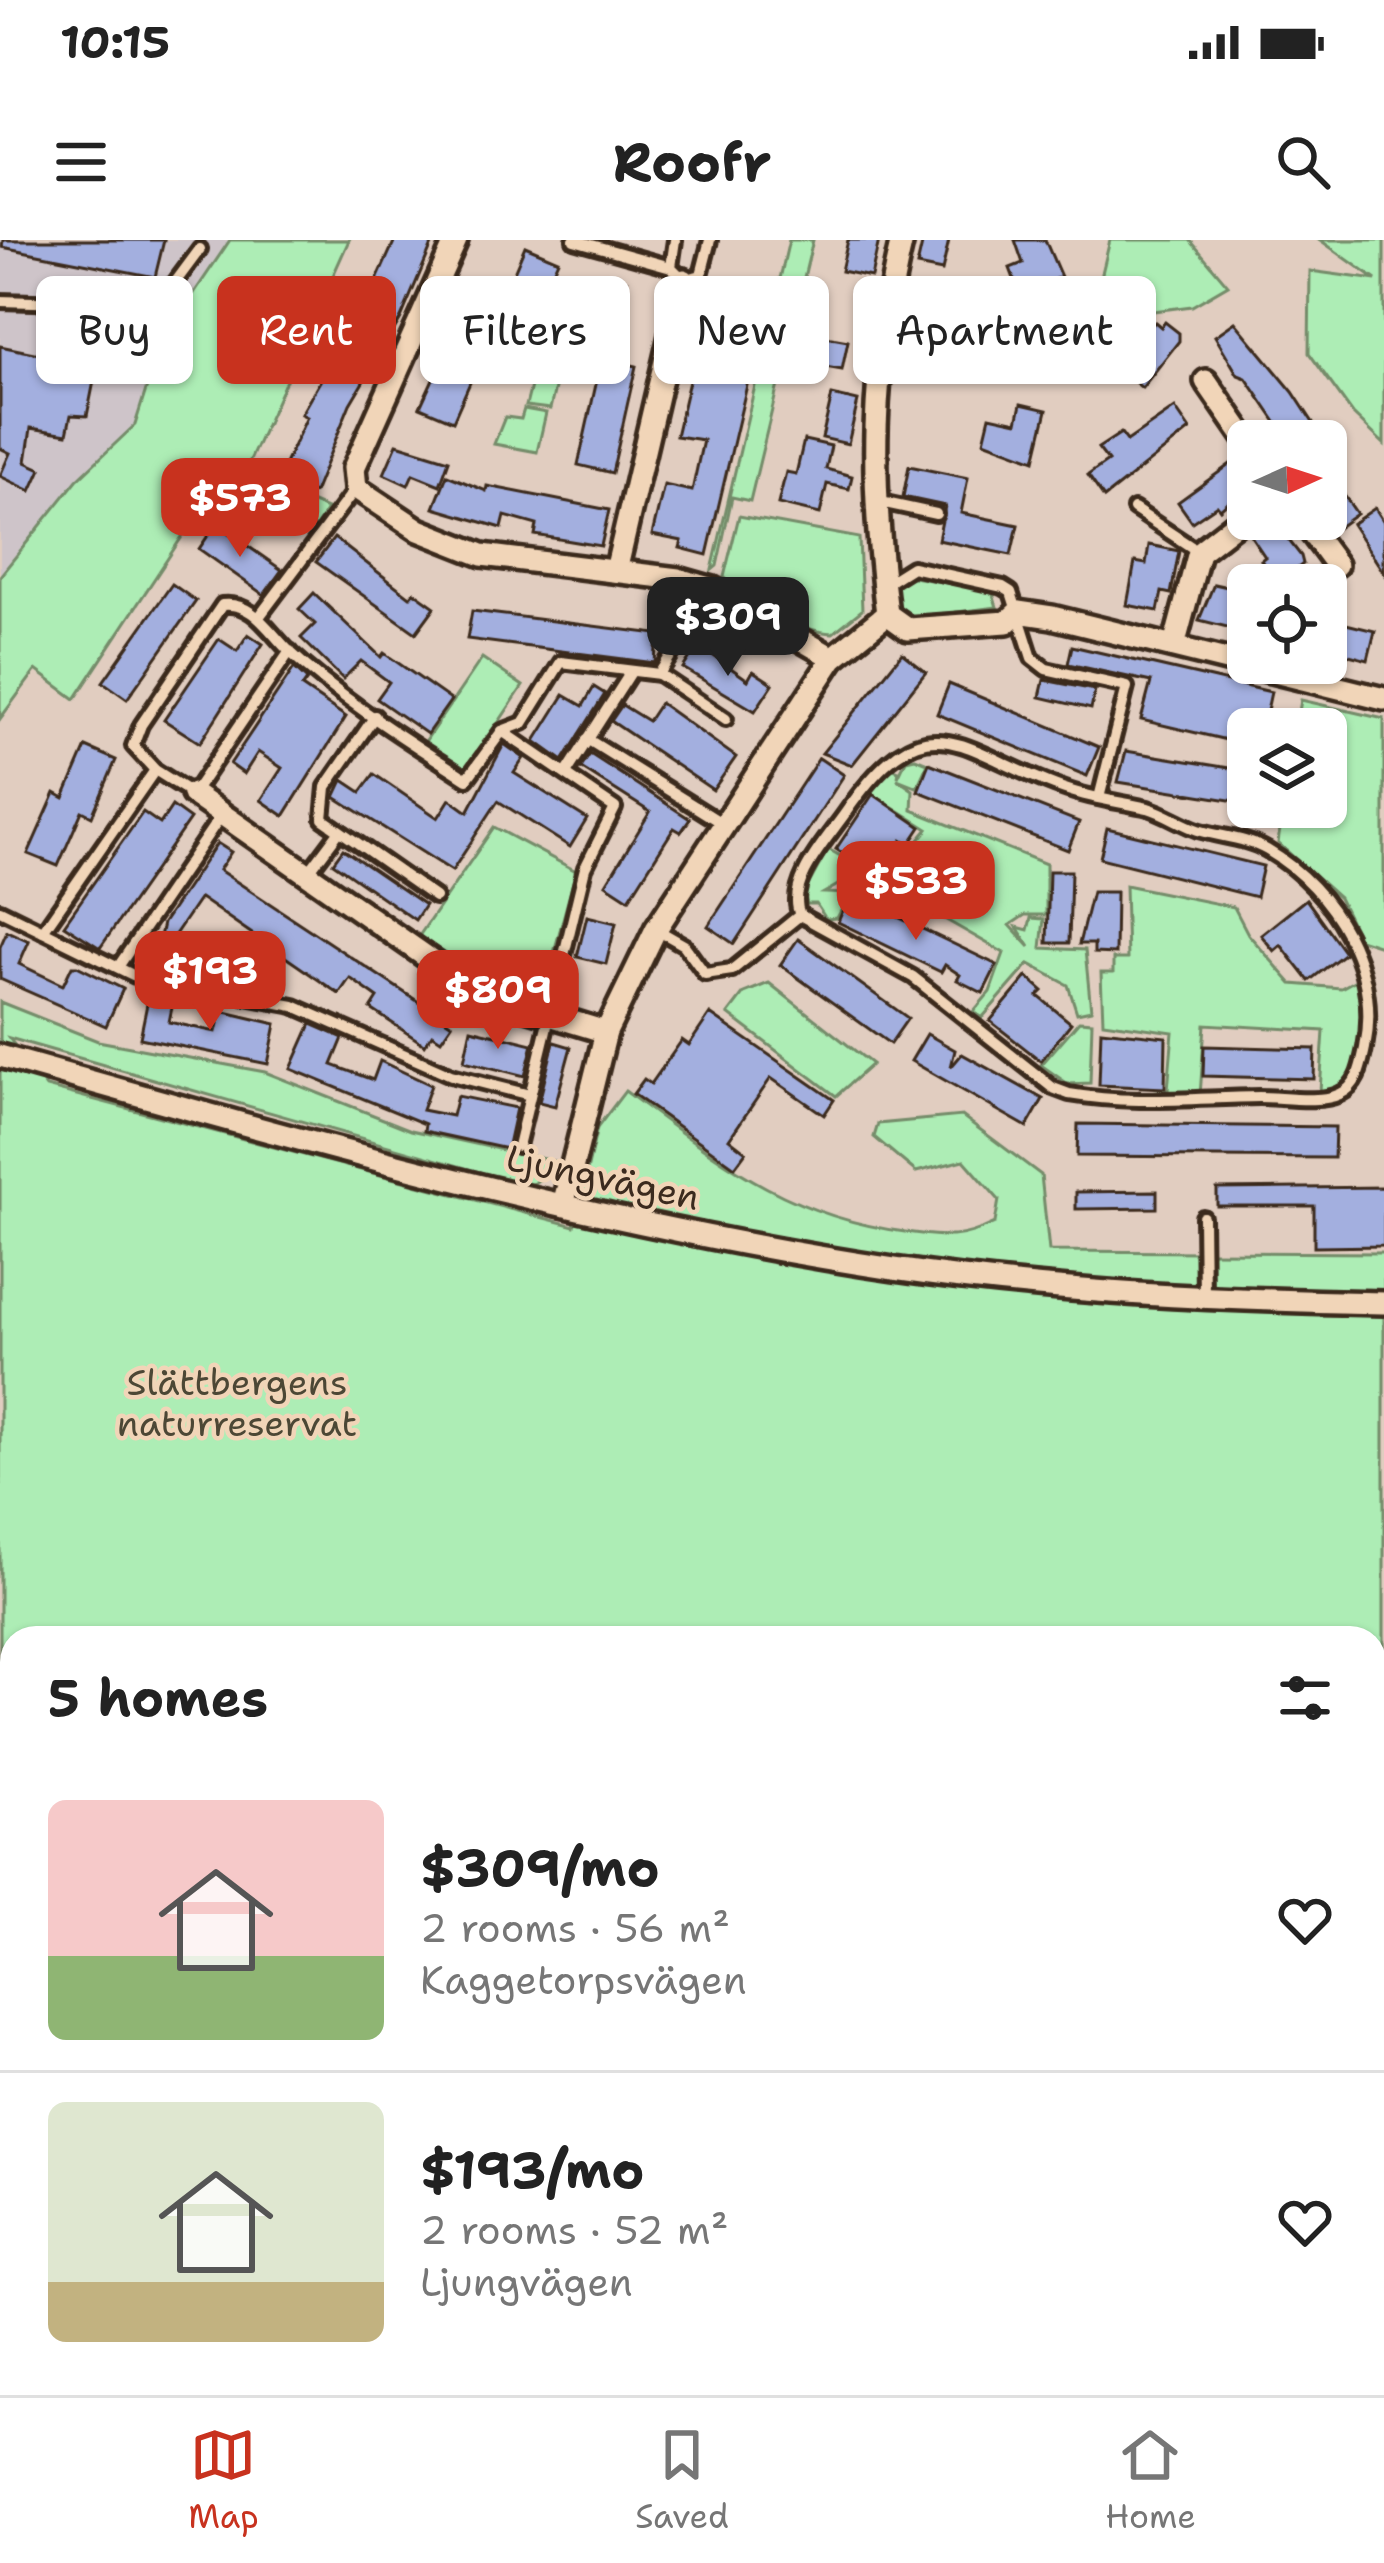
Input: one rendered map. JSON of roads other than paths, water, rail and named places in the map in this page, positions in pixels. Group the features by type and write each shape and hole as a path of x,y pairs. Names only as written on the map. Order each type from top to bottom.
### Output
{"street":[{"path":"456,240 354,468 356,488 419,530 470,552 713,589 832,658"},
{"path":"902,240 875,381 876,501 886,614 908,629 1007,622 1018,612 1384,699"},
{"path":"616,571 677,274"},
{"path":"1206,381 1233,420"},
{"path":"1174,646 1199,552 1227,530"},
{"path":"563,1205 606,1032 656,929 832,658 886,614"},
{"path":"193,794 458,979 490,997 606,1032"},
{"name":"Ljungvägen","path":"0,1057 563,1205 894,1269 1204,1297 1384,1303"}],"lane":[{"path":"577,240 677,274 701,275 710,240"},
{"path":"675,240 677,274"},
{"path":"0,301 134,305 174,284 200,249"},
{"path":"259,617 356,488"},
{"path":"876,501 936,514"},
{"path":"1134,509 1199,552"},
{"path":"883,587 912,567 1003,587 1012,592 1022,641 1046,669 1127,687 1099,798"},
{"path":"659,674 713,589"},
{"path":"290,651 193,794 155,770 133,746 222,605 235,604 259,617 290,651 375,716 467,779 502,731 523,723 561,662 659,674 726,719"},
{"path":"567,772 631,672"},
{"path":"375,716 326,787 322,819 435,897"},
{"path":"502,731 609,799 615,818 585,868 518,1147"},
{"path":"587,740 723,824"},
{"path":"944,740 1099,798 1153,809 1264,849 1312,887 1355,947 1367,980 1366,1043 1352,1086 1330,1097 1192,1102 1069,1094 1053,1088 913,977 800,915 796,898 818,854 869,779 906,745 944,740"},
{"path":"43,931 155,770"},
{"path":"118,967 220,817"},
{"path":"306,875 338,833"},
{"path":"0,910 135,976 295,1006 451,1075 530,1095"},
{"path":"656,929 684,945 705,974 724,973 800,915"},
{"path":"1203,1217 1204,1297"}],"park label":[{"name":"Slättbergens naturreservat","path":"237,1402"}]}
